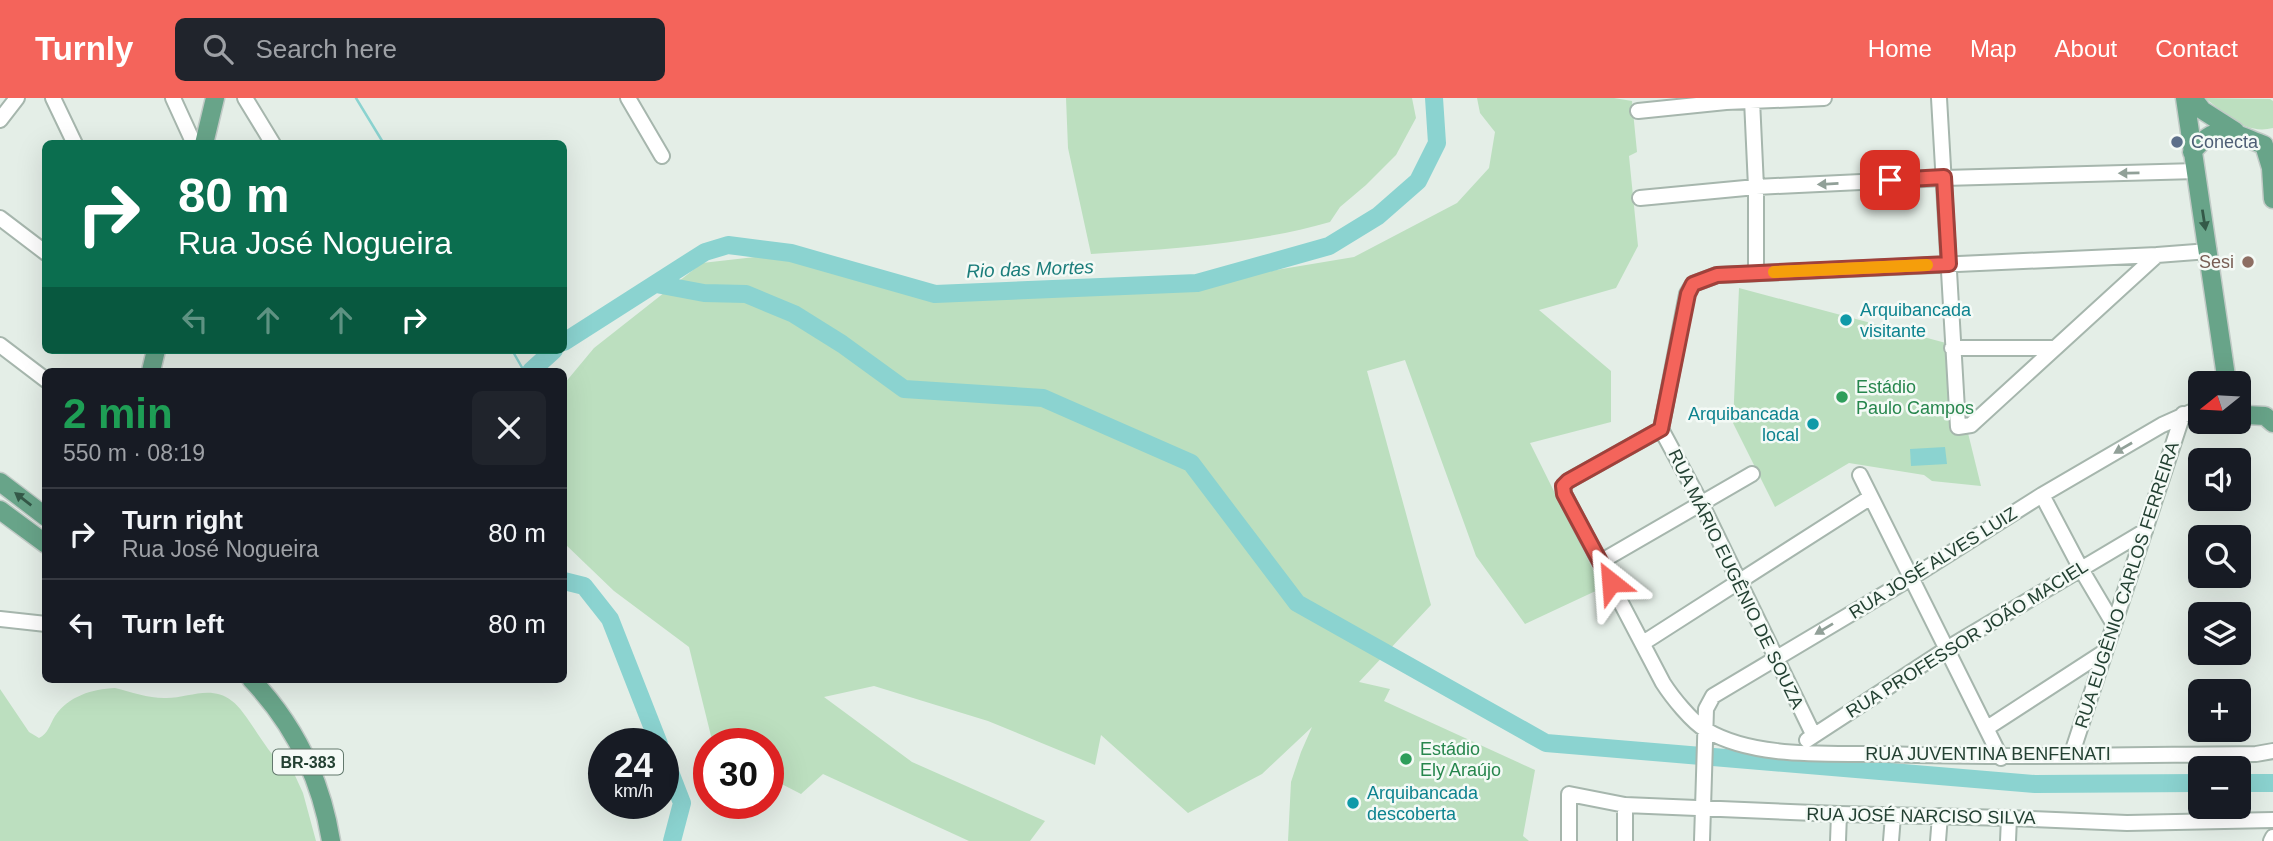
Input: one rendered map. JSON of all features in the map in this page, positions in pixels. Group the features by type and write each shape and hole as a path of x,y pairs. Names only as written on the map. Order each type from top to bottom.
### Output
{"main road":[{"path":"205,140 215,98"},
{"path":"2185,98 2226,371"},
{"path":"2193,98 2211,117 2264,142 2271,168 2273,197"},
{"path":"2192,152 2202,140 2214,132 2228,132 2264,142"},
{"path":"2251,413 2270,417"},
{"path":"0,482 42,514"},
{"path":"0,510 42,541"},
{"name":"BR-383","path":"257,685 303,749 320,792 331,841"}],"street":[{"path":"0,120 17,98"},
{"path":"52,98 73,140"},
{"path":"173,98 192,140"},
{"path":"245,98 271,140"},
{"path":"628,98 662,156"},
{"path":"1638,111 1722,100 1824,98"},
{"path":"1939,98 1958,426 1971,425 2157,255"},
{"path":"1752,100 1756,272 2209,251"},
{"path":"1640,198 1756,187 1944,177 2197,171"},
{"path":"0,218 42,250"},
{"name":"RUA MÁRIO EUGÊNIO DE SOUZA","path":"1756,272 1717,275 1693,284 1688,294 1661,429 1701,503 1813,734"},
{"path":"0,345 42,377"},
{"path":"1952,348 2055,348"},
{"name":"RUA JOSÉ ALVES LUIZ","path":"1702,841 1706,709 1713,696 1911,578 2042,495 2188,412"},
{"name":"RUA EUGÊNIO CARLOS FERREIRA","path":"2071,756 2183,414"},
{"path":"1661,429 1568,481 1563,486 1564,494 1668,692 1706,730"},
{"path":"1600,562 1752,474"},
{"path":"1860,475 2001,758"},
{"path":"2042,495 2113,624"},
{"path":"1643,643 1737,580 1871,497"},
{"name":"RUA PROFESSOR JOÃO MACIEL","path":"1793,752 1813,734 1948,648 2145,530"},
{"path":"0,619 42,624"},
{"path":"1987,729 2104,652"},
{"name":"RUA JUVENTINA BENFENATI","path":"1706,730 1748,745 1793,752 2001,758 2256,754 2273,751"},
{"name":"RUA JOSÉ NARCISO SILVA","path":"1569,841 1569,794 1625,805 1705,803 1893,816 2127,823 2273,820"},
{"path":"1625,805 1625,841"},
{"path":"1838,841 1839,814"},
{"path":"1891,841 1893,816"},
{"path":"1938,841 1940,816"},
{"path":"2008,841 2009,818"}],"green space":[{"path":"1066,98 1412,98 1416,118 1396,155 1340,207 1330,222 1272,236 1091,254 1068,148"},
{"path":"1477,98 1614,98 1632,101 1637,152 1629,156 1638,246 1616,288 1539,310 1611,371 1611,422 1530,443 1602,588 1525,624 1476,556 1405,360 1367,371 1431,605 1359,682 1390,689 1384,701 1535,770 1523,836 1529,841 1288,841 1291,782 1312,727 1262,774 1188,813 1101,735 1095,765 988,721 874,686 824,697 912,762 1045,821 1030,841 969,841 823,774 801,794 784,785 784,728 709,728 689,647 614,591 567,546 567,380 594,348 702,263 791,253 935,294 1197,283 1354,257 1457,203 1489,168 1495,132 1480,113"},
{"path":"2205,98 2270,99 2273,101 2273,128 2254,129 2245,126"},
{"name":"Estádio Paulo Campos","path":"1739,288 1946,343 1951,427 1968,433 1981,486 1932,481 1924,475 1849,463 1775,507 1733,423"},
{"path":"115,688 158,698 207,693 224,696 232,701 269,750 284,766 292,769 303,793 316,841 0,841 0,689 29,732 39,738 67,703 90,692"}],"water":[{"path":"1945,447 1947,464 1911,466 1910,449"}],"waterway":[{"path":"356,98 382,140"},
{"name":"Rio das Mortes","path":"567,340 705,252 728,245 791,253 935,294 1197,283 1329,246 1378,216 1418,181 1437,143 1434,98"},
{"path":"656,284 704,293 746,294 794,314 842,344 904,389 1043,398 1191,463 1297,603 1546,743 2035,784 2188,783"},
{"path":"514,354 522,368"},
{"name":"Rio das Mortes","path":"534,368 550,354"},
{"name":"Rio das Mortes","path":"567,582 584,586 610,619 653,728"},
{"path":"2251,783 2273,783"},
{"name":"Rio das Mortes","path":"679,795 682,803 679,814"},
{"name":"Rio das Mortes","path":"672,841 678,819"}],"slow traffic":[{"path":"1774,272 1927,265"}],"place":[{"name":"Conecta","path":"2177,142"},
{"name":"Sesi","path":"2248,262"},
{"name":"Arquibancada visitante","path":"1846,320"},
{"name":"Estádio Paulo Campos","path":"1842,397"},
{"name":"Arquibancada local","path":"1813,424"},
{"name":"Estádio Ely Araújo","path":"1406,759"},
{"name":"Arquibancada descoberta","path":"1353,803"}],"route":[{"path":"1611,582 1564,494 1563,486 1661,429 1688,294 1693,284 1717,275 1949,264 1944,177 1890,180"}]}
